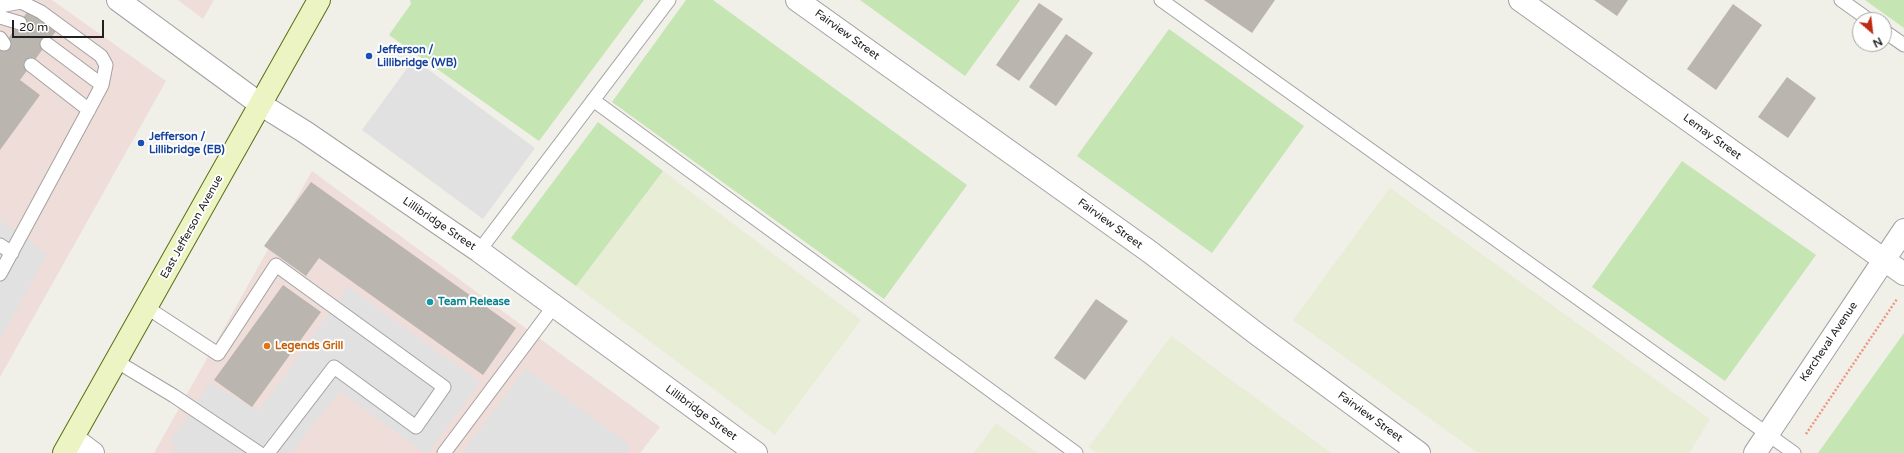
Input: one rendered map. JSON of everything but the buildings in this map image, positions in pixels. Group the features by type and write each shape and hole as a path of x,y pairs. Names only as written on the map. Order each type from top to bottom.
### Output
{"main road":[{"name":"East Jefferson Avenue","path":"68,446 319,0"}],"street":[{"name":"Lillibridge Street","path":"118,0 260,104 305,132 479,250 756,453"},
{"name":"Fairview Street","path":"798,0 1150,252 1257,334 1418,453"},
{"name":"Lemay Street","path":"1520,0 1884,260 1902,285"},
{"name":"Kercheval Avenue","path":"1755,453 1904,230"},
{"path":"68,446 93,453"}],"lane":[{"path":"479,250 669,0"},
{"path":"1161,0 1794,453"},
{"path":"1841,0 1858,12"},
{"path":"0,6 21,2 41,12 101,56 106,65 102,85 0,274"},
{"path":"0,17 20,23"},
{"path":"1892,36 1904,45"},
{"path":"47,44 102,85"},
{"path":"31,65 89,110"},
{"path":"593,100 1076,453"},
{"path":"0,245 12,253"},
{"path":"146,308 218,354 276,265 444,387 416,426 334,367 268,453"},
{"path":"444,453 554,306"},
{"path":"116,361 174,396 259,453"}],"path":[{"path":"1794,453 1902,285"}],"shaded area":[{"path":"0,0 52,0 166,81 0,377"},
{"path":"178,0 214,0 203,19"},
{"path":"414,59 535,148 483,219 362,130"},
{"path":"312,171 660,427 640,453 154,453"},
{"path":"0,220 47,254 0,340"},
{"path":"348,287 480,382 428,453 424,453 340,391 291,453 176,453 173,451 176,446 169,443 210,383 259,411"},
{"path":"526,368 631,446 626,453 462,453"}],"green space":[{"path":"410,0 644,0 539,141 389,35 411,4"},
{"path":"686,0 713,0 967,185 884,299 612,102"},
{"path":"860,0 1020,0 965,76"},
{"path":"1865,0 1904,0 1904,28 1892,19 1892,12 1882,12"},
{"path":"1169,29 1304,126 1212,253 1077,156"},
{"path":"598,122 663,171 576,286 511,238"},
{"path":"1682,161 1816,255 1725,381 1592,287"},
{"path":"663,171 861,320 775,435 576,286"},
{"path":"1390,188 1710,419 1689,453 1478,453 1293,320"},
{"path":"1904,333 1904,453 1818,453"},
{"path":"1171,336 1331,453 1097,453 1089,447"},
{"path":"996,423 1037,453 974,453"}],"place":[{"name":"Jefferson / Lillibridge (WB)","path":"369,56"},
{"name":"Jefferson / Lillibridge (EB)","path":"141,143"},
{"name":"Team Release","path":"430,302"},
{"name":"Legends Grill","path":"267,346"}]}
